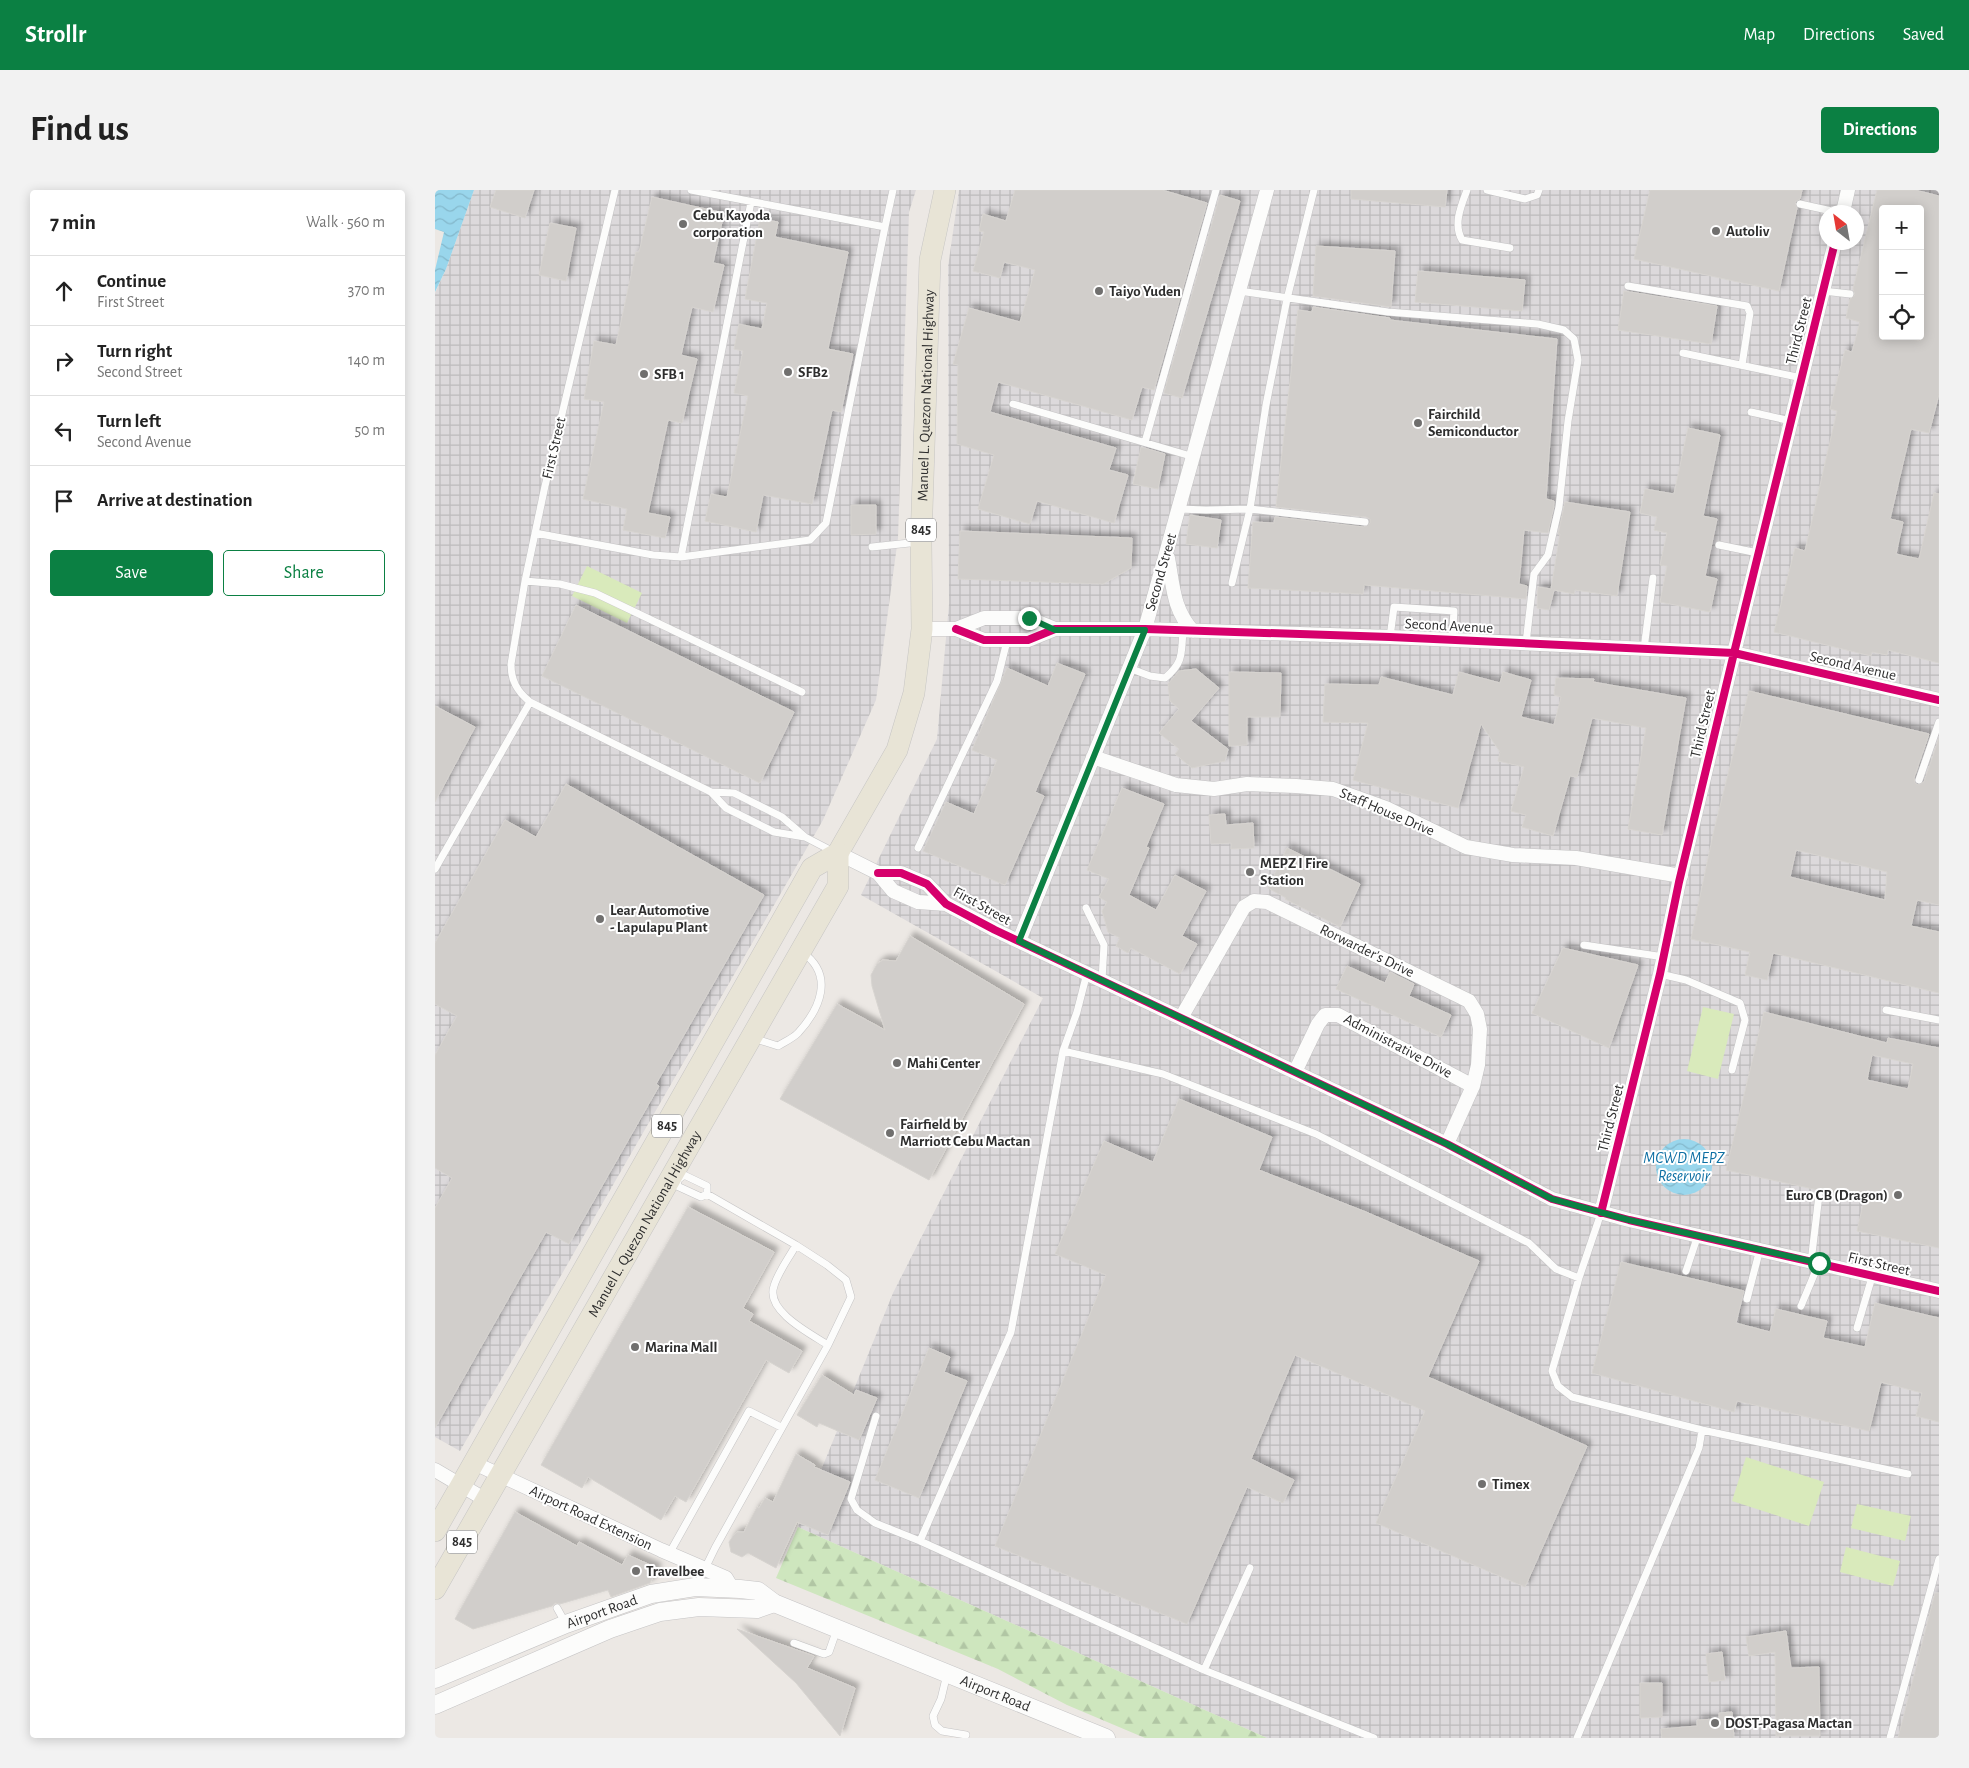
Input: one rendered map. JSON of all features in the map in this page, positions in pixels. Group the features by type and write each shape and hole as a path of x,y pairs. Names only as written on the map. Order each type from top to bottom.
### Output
{"main road":[{"name":"Manuel L. Quezon National Highway","path":"435,1589 675,1178 751,1038 838,886 838,853 897,750 914,693 922,630 921,542 930,260 945,190"},
{"name":"Manuel L. Quezon National Highway","path":"435,1531 812,868 838,853"}],"street":[{"name":"Second Street","path":"1019,941 1145,630 1267,190"},
{"path":"1845,205 1849,190"},
{"name":"Third Street","path":"1601,1213 1660,974 1681,876 1734,653 1833,250"},
{"path":"1167,552 1174,597 1188,631"},
{"name":"Second Avenue","path":"922,630 956,628 984,618 1029,618 1055,630"},
{"name":"Second Avenue","path":"956,628 984,640 1028,640 1055,630 1145,630 1390,637 1734,653 1939,700"},
{"name":"Staff House Drive","path":"1093,757 1176,785 1214,789 1247,784 1333,789 1386,808 1466,847 1513,855 1576,858 1681,876"},
{"name":"First Street","path":"838,853 878,873 893,890 905,896 919,902 946,904"},
{"name":"First Street","path":"878,873 901,873 927,884 946,904 1019,941 1447,1144 1552,1199 1601,1213 1939,1291"},
{"name":"Rorwarder's Drive","path":"1181,1018 1243,907 1254,900 1267,902 1469,1001 1477,1014 1480,1029 1480,1048 1473,1086 1447,1144"},
{"name":"Administrative Drive","path":"1295,1072 1318,1024 1325,1015 1338,1015 1473,1086"},
{"name":"Airport Road Extension","path":"474,1463 669,1554 726,1578 732,1588"},
{"path":"435,1470 486,1500"},
{"name":"Airport Road","path":"435,1679 566,1624 651,1594 695,1587 732,1588 758,1591 774,1603 947,1674 1070,1732 1105,1738"},
{"name":"Airport Road","path":"435,1705 610,1629 660,1612 699,1606 757,1608 774,1603"}],"lane":[{"name":"First Street","path":"615,190 535,533 511,664 511,676 518,690 530,702 711,792 726,808 774,832 805,837"},
{"path":"691,190 885,226"},
{"path":"535,533 653,555 681,557 810,540 826,523 893,190"},
{"path":"1145,442 1215,190"},
{"path":"1232,583 1250,509 1266,404 1287,299 1314,190"},
{"path":"1467,190 1459,209 1457,225 1462,240 1510,248"},
{"path":"1487,190 1525,199 1537,195 1539,190"},
{"path":"681,557 751,202"},
{"path":"1800,204 1819,208"},
{"path":"1628,286 1747,306 1750,313 1742,365"},
{"path":"1239,291 1388,312 1538,324 1564,330 1574,339 1578,360 1568,421 1559,507 1548,556 1534,574 1526,643"},
{"path":"1823,291 1850,294"},
{"path":"1683,352 1802,378"},
{"path":"1013,404 1194,456"},
{"path":"1751,412 1791,422"},
{"path":"1179,509 1250,509 1365,522"},
{"path":"872,547 921,542"},
{"path":"1719,545 1758,554"},
{"path":"1644,649 1653,578"},
{"path":"525,582 560,584 595,594 802,692"},
{"path":"1390,637 1393,607 1454,610 1452,640"},
{"path":"1129,668 1150,676 1165,678 1180,661 1188,631"},
{"path":"918,848 997,681 1007,640"},
{"path":"435,869 530,702"},
{"path":"1919,780 1939,722"},
{"name":"First Street","path":"711,792 734,793 782,817 805,837 838,853"},
{"path":"1086,908 1104,945 1102,980"},
{"path":"1584,945 1664,956"},
{"path":"751,1038 778,1046 797,1034 811,1015 823,991 819,973 812,959 800,951"},
{"path":"920,1541 1011,1332 1063,1050 1077,1012 1087,973"},
{"path":"1660,974 1686,980 1740,1003 1745,1020 1732,1070"},
{"path":"1886,1010 1939,1020"},
{"path":"1063,1050 1163,1074 1316,1134 1529,1243 1557,1269 1579,1278"},
{"path":"684,1175 691,1178 707,1186 707,1194 701,1197 683,1189 677,1186 675,1178 684,1175"},
{"path":"695,1587 781,1427 828,1345 851,1297 850,1288 846,1280 796,1245 707,1194"},
{"path":"1801,1306 1815,1263 1819,1195"},
{"path":"1601,1213 1579,1278 1552,1371 1558,1386 1572,1397 1702,1430 1907,1474"},
{"path":"1686,1271 1698,1235"},
{"path":"796,1245 774,1286 772,1295 775,1304 797,1325 828,1345"},
{"path":"1747,1299 1760,1249"},
{"path":"1857,1328 1872,1277"},
{"path":"669,1554 749,1411 781,1427"},
{"path":"876,1416 851,1499 857,1510 875,1523 920,1541 1204,1670 1374,1738"},
{"path":"1577,1738 1699,1448 1702,1430"},
{"path":"1890,1738 1939,1559"},
{"path":"1204,1670 1250,1568"},
{"path":"557,1608 566,1624"},
{"path":"793,1643 824,1654 829,1652 837,1629"},
{"path":"947,1674 941,1699 933,1716 935,1725 942,1731 966,1735"}],"shaded area":[{"path":"474,190 916,190 909,212 898,538 876,700 823,820 460,1451 435,1437 435,293 446,269"},
{"path":"959,190 1939,190 1939,1738 1267,1738 798,1527 893,1293 1043,998 861,895 937,739 949,604 948,267"}],"green space":[{"path":"587,566 642,593 627,623 572,596"},
{"path":"1703,1007 1734,1014 1718,1079 1687,1071"},
{"path":"1746,1457 1824,1482 1809,1526 1732,1501"},
{"path":"1857,1504 1911,1516 1905,1541 1851,1528"},
{"path":"798,1527 1267,1738 1145,1738 1067,1705 998,1669 776,1578"},
{"path":"1846,1547 1900,1561 1893,1586 1840,1572"}],"water":[{"path":"435,190 474,190 446,269 435,292 435,270 444,232 435,229"},
{"name":"MCWD MEPZ Reservoir","path":"1684,1139 1695,1141 1704,1147 1710,1156 1712,1167 1710,1178 1704,1187 1695,1193 1684,1195 1673,1193 1664,1187 1658,1178 1656,1167 1658,1156 1664,1147 1673,1141"}],"building":[{"path":"496,190 534,190 525,218 490,207"},
{"path":"1015,190 1162,190 1207,203 1154,390 1142,387 1132,420 998,382 990,412 1116,448 1109,470 1128,475 1114,523 1037,501 1030,524 978,509 994,455 957,444 958,365 953,364 969,308 1020,322 1035,270 1004,262 1000,278 973,271 984,232 979,231 983,214 1006,221"},
{"path":"1351,190 1447,190 1445,207 1351,199"},
{"name":"Autoliv","path":"1650,190 1802,190 1800,199 1795,202 1797,208 1779,291 1634,259"},
{"path":"1877,190 1915,190 1939,196 1939,394 1929,433 1911,429 1890,519 1903,522 1896,554 1919,559 1934,493 1939,494 1939,663 1888,650 1887,655 1872,652 1871,656 1774,632 1795,548 1805,551 1837,411 1830,409 1845,350 1852,352 1860,322 1846,318 1850,299 1855,295 1853,289 1864,250"},
{"path":"1220,195 1240,201 1182,398 1164,393"},
{"name":"SFB 1","path":"652,197 724,213 713,263 724,265 713,312 692,307 681,355 697,359 682,423 668,420 648,513 670,517 665,538 623,530 627,509 583,499 604,402 584,399 594,341 616,345 636,252 639,252"},
{"name":"SFB2","path":"760,219 778,222 775,237 848,252 828,349 853,354 841,412 832,410 812,504 763,495 756,532 705,521 711,494 727,497 748,396 734,393 743,351 734,349 739,324 762,329 767,303 745,299"},
{"path":"550,223 576,228 566,281 539,275"},
{"path":"1316,246 1395,251 1391,307 1313,296"},
{"path":"1418,271 1525,280 1522,311 1415,302"},
{"path":"1624,291 1717,306 1711,344 1618,330"},
{"name":"Fairchild Semiconductor","path":"1313,307 1390,318 1390,320 1557,339 1546,499 1554,501 1554,506 1548,533 1524,530 1519,584 1527,586 1526,599 1364,585 1363,594 1248,588 1253,522 1274,523 1275,517 1364,527 1370,523 1370,519 1366,517 1276,507 1298,310 1312,312"},
{"path":"1688,428 1720,435 1703,516 1717,519 1705,576 1717,579 1710,612 1660,602 1667,566 1660,565 1667,533 1654,530 1657,517 1640,513 1645,489 1674,494"},
{"path":"1141,447 1165,454 1158,489 1133,484"},
{"path":"1565,502 1630,512 1617,596 1575,590 1574,594 1554,590 1549,610 1537,608 1538,587 1551,589 1560,534 1558,534"},
{"path":"851,505 876,505 876,534 851,535"},
{"path":"1190,515 1221,520 1217,548 1186,544"},
{"path":"960,531 1132,538 1131,568 1103,584 958,579"},
{"path":"576,605 794,712 760,783 542,676"},
{"path":"1057,663 1085,674 1035,792 1044,796 1005,885 923,851 946,802 974,814 997,760 972,750 1007,668 1048,686"},
{"path":"1196,669 1219,688 1191,721 1228,749 1225,761 1192,768 1175,754 1179,749 1159,733 1179,709 1170,701 1168,684 1179,671"},
{"path":"1229,672 1281,673 1280,717 1247,717 1247,745 1229,746"},
{"path":"1459,672 1500,683 1503,672 1531,680 1521,717 1554,725 1561,697 1554,695 1556,678 1594,679 1593,682 1686,698 1662,835 1628,829 1646,728 1592,718 1577,777 1570,776 1553,836 1522,827 1526,815 1511,811 1524,767 1498,761 1500,752 1481,724 1458,808 1353,780 1368,723 1323,722 1325,684 1379,685 1381,677 1453,695"},
{"path":"1749,691 1929,734 1914,778 1915,783 1918,785 1924,782 1939,738 1939,905 1917,900 1911,926 1939,932 1939,993 1773,953 1767,980 1745,975 1750,952 1691,939 1714,830","holes":["1796,850 1887,872 1885,900 1790,877"]},
{"path":"435,706 475,727 435,802"},
{"path":"566,784 764,895 656,1084 659,1086 569,1244 546,1232 435,1428 435,1208 452,1178 435,1168 435,1055 457,1016 435,1004 435,943 505,820 536,837"},
{"path":"1122,788 1164,804 1146,847 1149,848 1129,895 1156,910 1175,875 1206,891 1182,936 1197,944 1180,974 1131,948 1128,953 1116,946 1120,938 1108,932 1102,911 1107,902 1099,897 1109,879 1087,870"},
{"path":"1225,814 1226,825 1253,823 1254,848 1231,849 1231,843 1211,844 1209,815"},
{"path":"1287,848 1360,884 1340,927 1285,899 1268,888"},
{"name":"Mahi Center","path":"910,936 1024,1004 929,1180 780,1099 837,1004 885,1030 872,986 871,975 877,964 883,960 896,961"},
{"path":"1563,948 1638,965 1609,1048 1532,1013"},
{"path":"1347,966 1385,983 1390,972 1414,984 1409,996 1451,1015 1441,1037 1336,989"},
{"path":"1764,1012 1887,1043 1888,1038 1939,1048 1939,1248 1857,1231 1864,1200 1726,1170","holes":["1872,1055 1913,1064 1908,1089 1867,1080"]},
{"path":"1179,1099 1272,1137 1259,1170 1366,1212 1479,1261 1428,1377 1587,1446 1525,1587 1376,1523 1425,1411 1295,1355 1251,1459 1294,1480 1283,1503 1247,1487 1187,1624 995,1546 1106,1275 1055,1254 1104,1141 1153,1162"},
{"path":"688,1207 774,1252 743,1308 753,1314 749,1321 802,1351 789,1373 766,1360 686,1502 675,1496 661,1520 588,1477 582,1488 541,1465"},
{"path":"1621,1262 1744,1291 1736,1323 1770,1332 1776,1309 1827,1321 1823,1338 1865,1347 1875,1303 1939,1318 1939,1422 1916,1416 1922,1393 1881,1382 1869,1431 1737,1401 1734,1412 1592,1373"},
{"path":"929,1348 950,1357 944,1372 967,1381 919,1498 875,1480"},
{"path":"822,1375 854,1395 856,1390 877,1398 859,1440 819,1423 817,1427 797,1415"},
{"path":"796,1454 815,1465 814,1467 850,1482 828,1535 797,1522 776,1568 748,1553 742,1557 731,1552 729,1542 737,1532 744,1532 757,1507 759,1508 765,1498 773,1502"},
{"path":"515,1512 577,1546 579,1542 622,1565 628,1555 657,1568 650,1583 611,1597 608,1590 560,1604 555,1603 552,1606 473,1629 455,1619"},
{"path":"1935,1593 1939,1593 1939,1738 1898,1738"},
{"path":"737,1629 814,1656 807,1668 855,1688 840,1736 796,1683"},
{"path":"1786,1631 1791,1668 1819,1667 1820,1736 1776,1736 1775,1652 1749,1656 1746,1637"},
{"path":"1722,1652 1725,1680 1709,1682 1706,1654"},
{"path":"1640,1683 1662,1683 1662,1717 1640,1718"},
{"name":"DOST-Pagasa Mactan","path":"1732,1712 1734,1738 1662,1738 1661,1729 1697,1726 1697,1720 1719,1719 1719,1713"}],"cycle path":[{"path":"1601,1213 1660,974 1679,882 1734,653 1833,250"},
{"path":"956,629 984,640 1028,640 1055,629 1145,629 1390,637 1734,653 1939,700"},
{"path":"878,873 901,873 927,884 946,904 995,930 1447,1144 1552,1199 1629,1220 1939,1291"}],"place":[{"name":"Cebu Kayoda corporation","path":"683,224"},
{"name":"Autoliv","path":"1716,231"},
{"name":"Taiyo Yuden","path":"1099,291"},
{"name":"SFB2","path":"788,372"},
{"name":"SFB 1","path":"644,374"},
{"name":"Fairchild Semiconductor","path":"1418,423"},
{"name":"MEPZ I Fire Station","path":"1250,872"},
{"name":"Lear Automotive - Lapulapu Plant","path":"600,919"},
{"name":"Mahi Center","path":"897,1063"},
{"name":"Fairfield by Marriott Cebu Mactan","path":"890,1133"},
{"name":"Euro CB (Dragon)","path":"1898,1195"},
{"name":"Marina Mall","path":"635,1347"},
{"name":"Timex","path":"1482,1484"},
{"name":"Travelbee","path":"636,1571"},
{"name":"DOST-Pagasa Mactan","path":"1715,1723"}],"route":[{"path":"1029,618 1055,630 1145,630 1019,941 1447,1144 1552,1199 1629,1220 1819,1263"}]}
